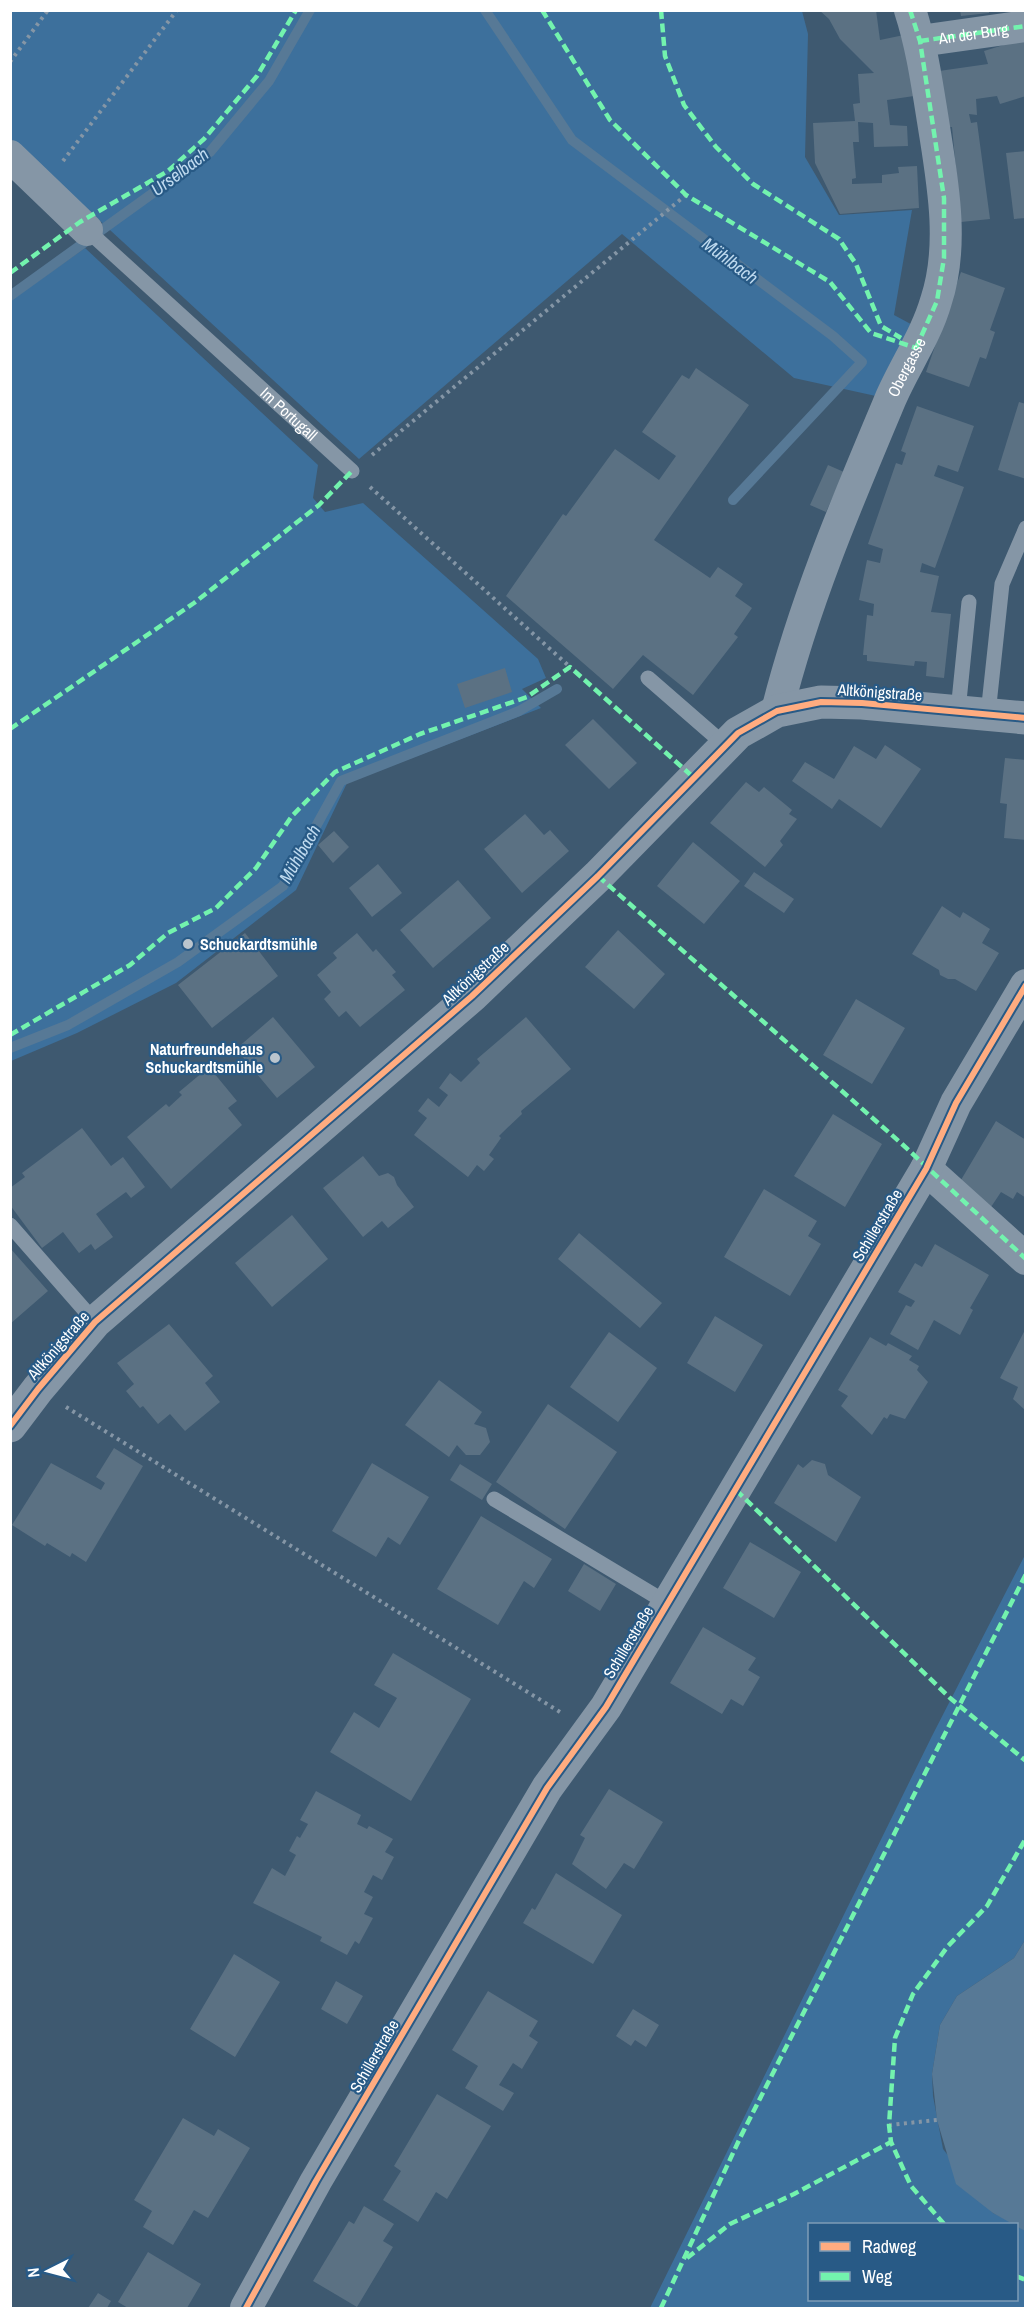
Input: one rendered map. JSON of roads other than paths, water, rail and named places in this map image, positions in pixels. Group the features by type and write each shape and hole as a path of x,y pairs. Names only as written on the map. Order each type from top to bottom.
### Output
{"street":[{"name":"Obergasse","path":"777,711 791,655 837,526 892,396 937,301 944,258 944,198 920,41 910,10"},
{"name":"An der Burg","path":"920,41 1026,26"},
{"name":"Im Portugall","path":"10,156 93,235"},
{"name":"Altkönigstraße","path":"10,1426 95,1322 472,996 598,876 738,733 777,711 820,702 1026,718"},
{"name":"Schillerstraße","path":"246,2308 316,2181 547,1788 606,1707 926,1168 956,1103 1026,985"},
{"path":"926,1168 1026,1259"}],"lane":[{"name":"Im Portugall","path":"93,235 352,471"},
{"path":"973,713 1002,584 1026,528"},
{"path":"969,602 973,713"},
{"path":"648,678 725,745"},
{"path":"10,1225 95,1322"},
{"path":"494,1498 667,1603"}],"waterway":[{"name":"Urselbach","path":"10,296 210,152 269,81 310,10"},
{"name":"Mühlbach","path":"485,10 572,140 833,336 862,362 733,500"},
{"name":"Mühlbach","path":"10,1048 68,1025 178,962 283,886 341,781 519,711 557,689"}],"place":[{"name":"Schuckardtsmühle","path":"188,944"},
{"name":"Naturfreundehaus Schuckardtsmühle","path":"275,1058"}]}
